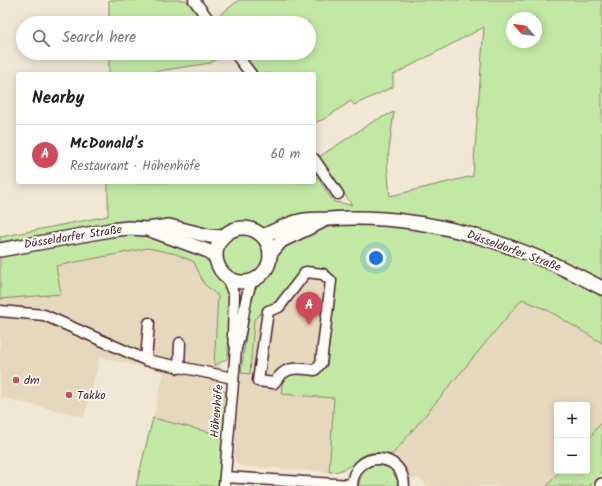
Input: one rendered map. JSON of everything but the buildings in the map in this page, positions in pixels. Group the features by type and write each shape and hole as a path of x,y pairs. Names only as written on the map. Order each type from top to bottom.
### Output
{"main road":[{"name":"Düsseldorfer Straße","path":"263,236 296,222 312,219 376,219 461,232 511,247 566,270 602,288"},
{"name":"Düsseldorfer Straße","path":"270,254 281,241 326,219"},
{"name":"Düsseldorfer Straße","path":"0,250 110,230 147,229 169,226 209,236 222,237"},
{"path":"238,228 256,230 263,236 269,248 270,254 266,270 252,281 244,283 235,282 227,278 217,265 215,257 218,243 222,237 229,231 238,228"},
{"name":"Düsseldorfer Straße","path":"147,229 208,251 215,257"}],"street":[{"path":"194,0 206,16"},
{"path":"240,60 249,72"},
{"path":"316,162 338,194"},
{"path":"306,272 323,274 331,281 321,363 315,370 292,368 280,375 274,383 258,381 268,311 279,307 306,272"},
{"name":"Höhenhöfe","path":"227,278 234,295 233,336 236,348"},
{"name":"Höhenhöfe","path":"252,281 246,296 240,336 236,348 225,481 352,485 353,476 357,468 364,462 372,459 381,459 389,461 396,466 401,473 404,486"},
{"path":"0,310 44,315 146,360 233,378"},
{"path":"146,360 149,323"},
{"path":"179,368 180,343"}],"shaded area":[{"path":"148,248 176,254 195,262 198,273 210,291 218,296 214,366 221,363 216,434 153,418 164,372 100,357 84,417 0,397 0,299 61,294 56,266"},
{"path":"308,271 335,285 327,366 281,394 334,398 329,472 241,466 235,462 234,456 241,373 250,373 254,319"},
{"path":"522,299 549,311 602,343 602,422 590,436 590,402 554,402 554,474 557,474 547,486 428,486 418,478 410,479 403,464 392,455"}],"green space":[{"path":"109,0 186,0 199,16 109,16"},
{"path":"239,0 602,0 602,282 522,245 481,231 451,222 385,213 336,211 313,215 266,229 248,224 238,224 221,231 166,223 136,221 113,223 0,242 0,237 108,216 108,184 316,184 316,176 334,202 352,205 319,157 374,121 394,112 387,164 390,196 473,176 484,27 393,75 393,87 354,105 351,101 324,119 316,122 316,72 256,72 247,60 316,60 316,16 219,16"},
{"path":"109,60 215,60 211,63 151,72 109,72"},
{"path":"348,224 381,225 447,235 480,243 542,266 602,297 602,343 549,311 522,299 392,455 370,453 347,468 329,472 334,398 281,394 283,379 291,372 314,373 327,366 335,285 308,271 277,303 254,319 250,374 241,373 251,297 253,297 251,292 270,274 277,252 283,245 296,237 323,228"},
{"path":"128,235 152,236 197,249 212,262 217,276 224,282 229,291 228,358 214,366 218,296 204,284 194,262 176,254 148,248 56,266 61,294 0,299 0,256 78,241"},
{"path":"239,235 247,235 258,241 264,252 264,260 258,271 247,277 239,277 228,271 222,260 222,252 228,241"},
{"path":"220,388 227,394 219,486 136,486 153,418 216,434"},
{"path":"602,422 602,471 590,486 547,486 557,474 590,474 590,436"},
{"path":"377,464 390,468 398,481 397,486 358,486 364,469"}],"place":[{"name":"McDonald's","path":"309,325"},
{"name":"dm","path":"16,380"},
{"name":"Takko","path":"69,395"}]}
